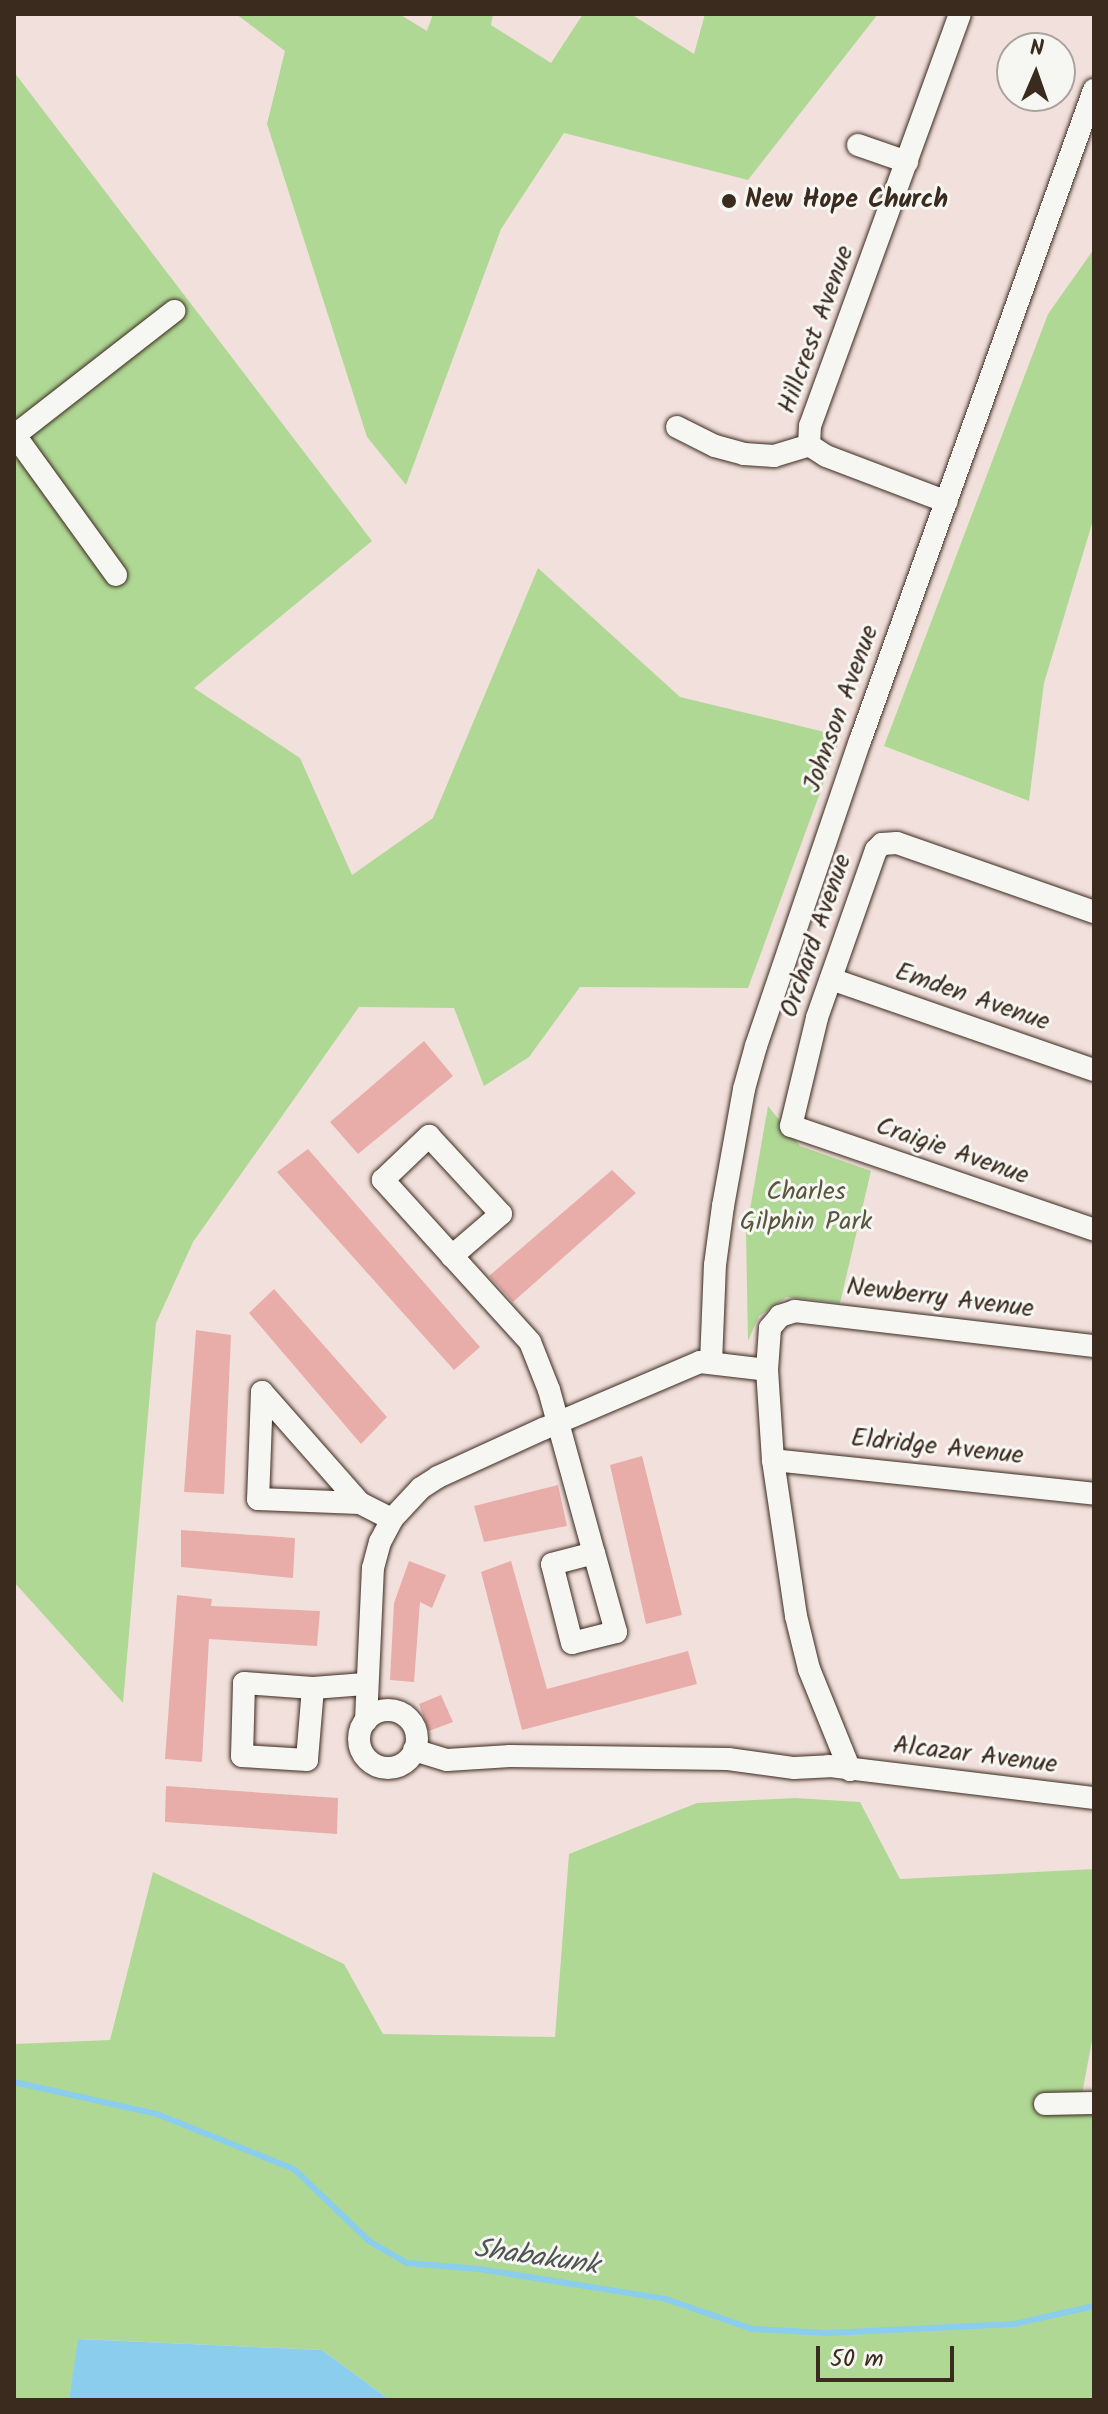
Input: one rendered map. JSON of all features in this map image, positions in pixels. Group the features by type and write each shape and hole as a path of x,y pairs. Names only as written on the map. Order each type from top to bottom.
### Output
{"street":[{"name":"Hillcrest Avenue","path":"677,427 715,446 744,454 774,456 809,445 810,426 960,14"},
{"name":"Johnson Avenue","path":"711,1363 715,1265 744,1089 781,968 1094,90"},
{"path":"858,145 907,162"},
{"path":"116,575 14,434 174,311"},
{"path":"809,445 826,456 947,502"},
{"name":"Orchard Avenue","path":"791,1126 801,1075 831,979 876,850 882,844 897,843 1094,912"},
{"name":"Emden Avenue","path":"831,979 1094,1070"},
{"name":"Craigie Avenue","path":"791,1126 1094,1230"},
{"path":"452,1256 501,1214 429,1136 383,1180 530,1342 559,1422 569,1472 594,1553"},
{"name":"Newberry Avenue","path":"767,1370 770,1328 780,1316 795,1311 1094,1346"},
{"path":"366,1721 365,1684 373,1568 380,1542 392,1519 421,1488 438,1477 559,1422 700,1362 711,1363 767,1370 773,1460 796,1616 809,1669 850,1770"},
{"path":"360,1503 258,1499 262,1392 360,1503 392,1519"},
{"name":"Eldridge Avenue","path":"773,1460 1094,1494"},
{"path":"313,1688 307,1760 242,1756 244,1683 313,1688 365,1684"},
{"path":"380,1710 403,1714 417,1733 414,1750 404,1763 395,1767 373,1764 360,1745 359,1729 380,1710"},
{"name":"Alcazar Avenue","path":"414,1750 447,1760 510,1756 728,1759 1094,1798"},
{"path":"1045,2104 1094,2103"}],"green space":[{"path":"236,14 399,14 427,31 433,14 493,14 491,25 551,63 583,14 631,14 694,54 705,14 878,14 748,180 564,133 501,229 406,485 367,437 267,124 285,51"},
{"path":"14,72 372,541 194,688 300,758 352,875 433,818 538,568 680,697 841,736 748,988 580,987 529,1057 484,1086 454,1008 359,1007 193,1242 156,1323 123,1703 14,1582"},
{"path":"1094,249 1094,517 1044,683 1029,801 884,746 1048,314"},
{"name":"Charles Gilphin Park","path":"768,1106 800,1146 871,1171 840,1303 787,1297 759,1316 748,1341 746,1232"},
{"path":"795,1798 860,1802 900,1879 1094,1869 1094,2030 1079,2110 1094,2112 1094,2400 390,2400 322,2350 79,2339 69,2400 14,2400 14,2044 110,2040 153,1872 344,1964 383,2034 555,2037 569,1854 697,1803"}],"water":[{"path":"78,2339 322,2350 390,2400 69,2400"}],"building":[{"path":"424,1041 453,1076 358,1154 330,1122"},
{"path":"308,1149 480,1347 454,1370 277,1172"},
{"path":"612,1170 636,1193 513,1302 489,1276"},
{"path":"274,1289 387,1417 361,1444 249,1313"},
{"path":"196,1330 231,1335 224,1494 184,1492"},
{"path":"642,1456 682,1615 646,1624 610,1465"},
{"path":"558,1485 567,1526 484,1542 474,1506"},
{"path":"181,1530 295,1538 293,1578 181,1567"},
{"path":"409,1561 446,1575 432,1608 420,1602 414,1682 390,1680 394,1603"},
{"path":"511,1561 547,1689 688,1651 697,1684 522,1730 481,1572"},
{"path":"177,1595 212,1599 211,1606 320,1611 317,1646 209,1639 202,1762 165,1759"},
{"path":"441,1695 453,1722 429,1731 419,1704"},
{"path":"166,1786 338,1798 337,1834 165,1822"}],"waterway":[{"name":"Shabakunk","path":"14,2082 157,2114 294,2169 369,2241 407,2263 479,2269 666,2299 752,2329 828,2333 1014,2324 1094,2306"}],"place":[{"name":"New Hope Church","path":"729,201"}]}
